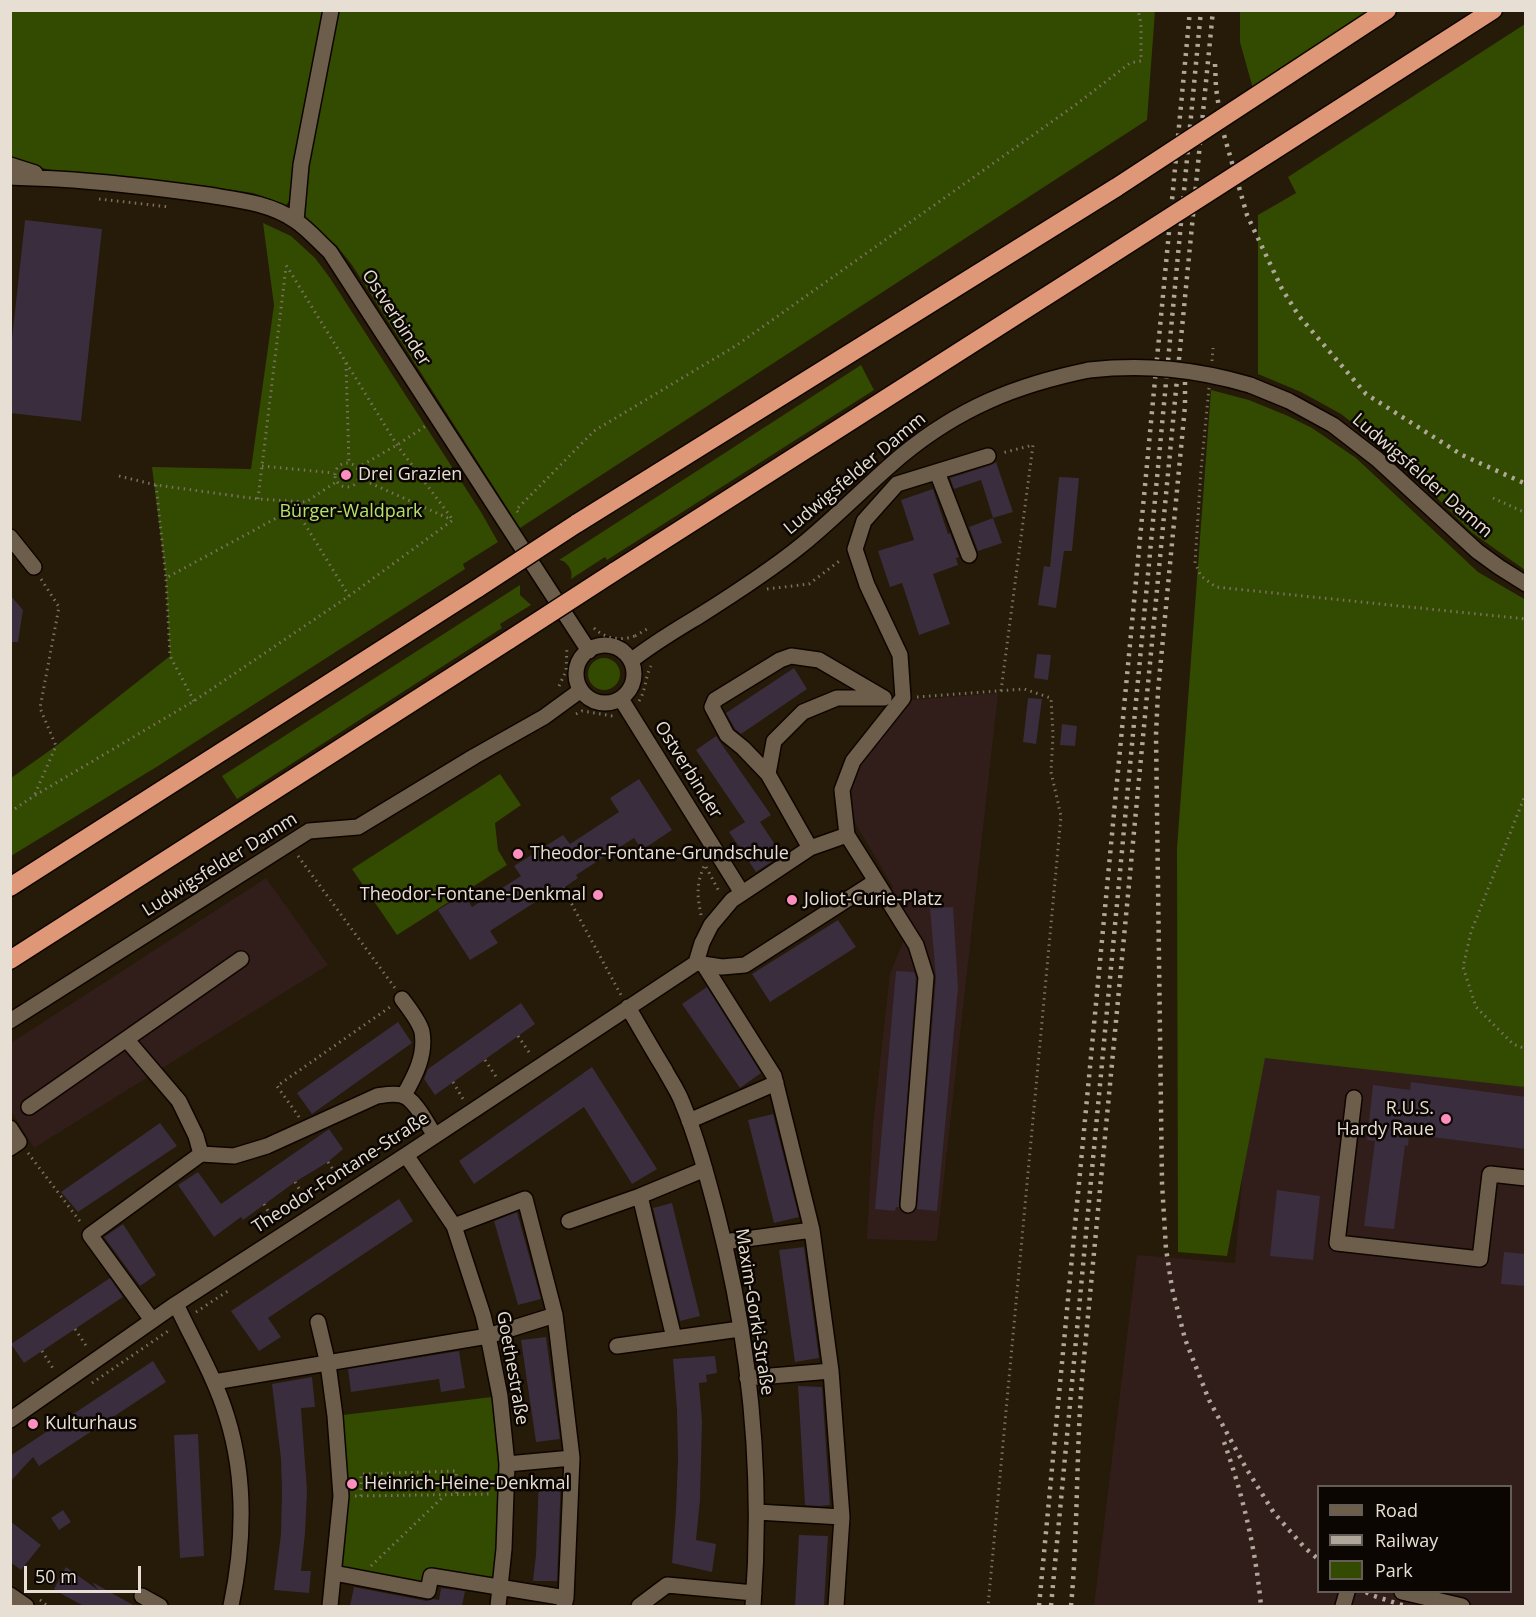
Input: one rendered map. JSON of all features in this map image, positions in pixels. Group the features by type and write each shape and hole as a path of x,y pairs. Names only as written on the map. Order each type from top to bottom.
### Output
{"highway":[{"path":"10,887 576,524 1117,187 1387,10"},
{"path":"10,960 1494,10"}],"street":[{"path":"296,221 302,165 331,10"},
{"name":"Ostverbinder","path":"10,165 55,179"},
{"name":"Ostverbinder","path":"10,177 55,179 252,202 296,221 330,252 589,651"},
{"name":"Ludwigsfelder Damm","path":"631,661 803,544 902,456 950,421 1012,390 1050,378 1089,370 1128,367 1165,368 1204,373 1250,385 1289,401 1333,425 1377,459 1477,551 1526,584"},
{"path":"908,1205 926,977 916,945 847,835 842,790 853,761 903,698 900,655 867,585 855,549 864,521 897,484 988,456"},
{"path":"937,472 969,555"},
{"path":"10,537 34,567"},
{"path":"602,646 612,647 625,653 631,661 634,675 624,705 599,702 581,690 577,676 578,666 589,651 602,646"},
{"path":"810,848 768,774 727,735 712,708 715,700 780,660 791,656 819,660 884,698"},
{"name":"Ludwigsfelder Damm","path":"10,1021 309,831 358,827 543,717 581,690"},
{"path":"768,774 774,741 803,712 837,698 903,698"},
{"name":"Ostverbinder","path":"624,705 742,893"},
{"path":"836,1606 842,1517 831,1371 812,1230 774,1076 700,964 702,943 711,925 725,907 742,893 810,848 847,835"},
{"path":"700,964 723,968 745,965 876,881"},
{"path":"29,1107 241,959"},
{"name":"Theodor-Fontane-Straße","path":"10,1420 176,1304 435,1136 628,1007 700,964"},
{"path":"402,999 422,1031 422,1057 414,1079 404,1095"},
{"name":"Maxim-Gorki-Straße","path":"628,1007 682,1099 705,1169 730,1265 747,1378 757,1512 753,1600"},
{"path":"127,1040 179,1101 196,1136 201,1154"},
{"path":"689,1120 776,1083"},
{"path":"152,1320 90,1235 201,1154 234,1156 267,1146 376,1096 391,1094 404,1095 413,1102 435,1136"},
{"path":"1354,1098 1337,1243 1480,1259 1490,1174 1526,1178"},
{"path":"10,1128 15,1145"},
{"name":"Goethestraße","path":"406,1155 454,1226 488,1336 500,1396 507,1464 504,1549 498,1606"},
{"path":"569,1221 640,1196 705,1169"},
{"path":"640,1196 674,1338"},
{"path":"334,1573 428,1591 431,1576 500,1587 565,1602 572,1458 555,1315 525,1199 454,1226"},
{"path":"724,1242 812,1230"},
{"path":"176,1304 214,1382 227,1417 240,1476 241,1544 231,1606"},
{"path":"214,1382 488,1336 555,1315"},
{"path":"318,1322 328,1364 335,1416 341,1496 330,1606"},
{"path":"617,1346 740,1329"},
{"path":"747,1378 831,1371"},
{"path":"507,1464 572,1458"},
{"path":"757,1512 842,1517"},
{"path":"639,1606 667,1585 753,1600"},
{"path":"1406,1593 1462,1606"},
{"path":"10,1595 26,1606"},
{"path":"142,1596 160,1606"}],"path":[{"path":"516,510 594,431 737,345 1074,106 1130,63 1141,61 1141,24 1138,10"},
{"path":"93,198 177,208"},
{"path":"258,499 286,265 397,445 453,520"},
{"path":"1211,371 1213,348"},
{"path":"346,362 349,463"},
{"path":"1209,383 1195,563 1201,576 1216,587 1526,619"},
{"path":"357,468 429,424"},
{"path":"988,456 1033,445 1001,691"},
{"path":"349,463 357,468 359,478 351,487 343,487 336,482 334,473 338,466 349,463"},
{"path":"262,466 334,473"},
{"path":"119,476 156,485 258,499 306,502"},
{"path":"359,478 453,520"},
{"path":"166,578 296,508 336,482"},
{"path":"156,485 166,578 170,656 194,701"},
{"path":"1493,498 1526,513"},
{"path":"296,508 349,596"},
{"path":"10,812 194,701 349,596 453,520"},
{"path":"765,590 809,584 855,549"},
{"path":"34,567 59,607 40,708 56,746 34,796"},
{"path":"591,626 597,632 615,638 624,639 635,636 645,650 653,663 647,674 641,699 624,705 613,717 582,711 569,716 553,692 560,686 566,671 567,647 564,642 591,626"},
{"path":"903,698 1024,689 1051,698 1053,735 1051,772 1061,816 988,1606"},
{"path":"1526,793 1471,932 1463,967 1476,1006 1513,1044 1526,1048"},
{"path":"289,843 402,999 277,1086 307,1128"},
{"path":"708,910 702,918 697,892 699,878 705,864 720,894"},
{"path":"563,888 628,1007"},
{"path":"518,1036 531,1055"},
{"path":"485,1060 497,1078"},
{"path":"453,1082 463,1099"},
{"path":"15,1145 90,1235"},
{"path":"328,1162 340,1180"},
{"path":"296,1182 307,1202"},
{"path":"264,1204 275,1223"},
{"path":"75,1329 87,1347"},
{"path":"42,1351 54,1370"},
{"path":"361,1496 361,1474 456,1471 457,1495"},
{"path":"351,1496 506,1494"},
{"path":"358,1578 446,1495"}],"shaded area":[{"path":"998,693 937,1241 867,1239 873,1126 890,974 906,935 881,896 893,887 851,816 848,787 858,761 902,701"},
{"path":"266,878 328,965 34,1148 11,1111 11,1043"},
{"path":"1254,1044 1525,1051 1525,1606 1094,1606 1137,1255 1235,1263"}],"green space":[{"path":"10,11 1155,11 1147,120 520,528 352,265 336,245 306,219 299,189 286,205 253,193 190,184 56,171 11,161"},
{"path":"1240,11 1387,11 1255,96 1240,42"},
{"path":"1525,24 1525,570 1471,532 1377,442 1341,414 1301,392 1258,374 1258,215 1296,193 1288,177"},
{"name":"Bürger-Waldpark","path":"263,223 291,236 315,258 330,278 498,542 463,564 465,569 158,766 11,856 11,778 56,746 170,656 166,578 152,467 251,469 274,305"},
{"path":"861,365 874,390 607,560 605,557 571,579 569,566 559,560"},
{"path":"1211,390 1249,400 1312,428 1356,458 1478,572 1526,600 1525,1087 1265,1058 1227,1256 1178,1252 1177,848"},
{"path":"520,585 520,595 531,605 500,624 502,628 237,799 222,776"},
{"path":"604,658 615,663 620,674 615,685 604,690 593,685 588,674 593,663"},
{"path":"500,774 521,805 495,823 498,850 507,865 397,935 352,869"},
{"path":"500,1396 500,1587 431,1576 428,1591 334,1573 335,1416"}],"building":[{"path":"25,220 102,229 81,421 10,413 10,357"},
{"path":"996,462 1013,512 993,518 981,480 954,489 950,478"},
{"path":"1059,477 1079,478 1072,551 1064,551 1056,608 1038,605 1044,566 1050,567"},
{"path":"933,489 948,534 950,533 959,557 956,558 958,565 933,574 950,624 919,635 902,583 890,587 878,551 914,540 901,500"},
{"path":"993,518 1002,543 978,551 969,527"},
{"path":"10,595 23,610 18,642 10,642"},
{"path":"1037,654 1051,655 1048,680 1034,678"},
{"path":"794,668 807,689 741,734 735,729 726,713"},
{"path":"1028,698 1042,699 1036,744 1023,742"},
{"path":"1062,724 1077,726 1075,746 1060,745"},
{"path":"716,736 771,815 760,822 782,855 756,872 729,832 745,822 696,750"},
{"path":"639,779 672,830 642,850 634,838 576,875 578,878 553,895 551,892 490,931 498,943 470,960 438,910 464,894 472,907 521,876 514,866 563,835 570,844 619,812 610,798"},
{"path":"953,907 958,988 937,1211 917,1209 936,978 930,908"},
{"path":"838,920 856,947 770,1002 752,974"},
{"path":"896,971 914,972 916,978 899,1207 896,1207 895,1211 875,1209"},
{"path":"707,987 761,1073 740,1088 682,1004"},
{"path":"521,1003 535,1024 435,1095 424,1079 428,1069"},
{"path":"398,1022 412,1043 312,1114 297,1093"},
{"path":"592,1067 657,1169 632,1184 584,1107 474,1184 459,1161"},
{"name":"R.U.S. Hardy Raue","path":"1411,1082 1526,1097 1526,1149 1409,1134 1408,1146 1405,1145 1394,1229 1364,1226 1375,1141 1367,1140 1373,1085 1410,1090"},
{"path":"773,1114 799,1217 774,1223 748,1120"},
{"path":"160,1123 177,1146 78,1212 61,1192"},
{"path":"329,1129 343,1149 328,1162 295,1182 243,1220 241,1217 214,1237 178,1185 198,1172 221,1204"},
{"path":"1277,1190 1320,1196 1313,1260 1270,1256"},
{"path":"399,1199 413,1221 268,1318 281,1337 259,1351 231,1311"},
{"path":"672,1203 700,1316 680,1321 653,1208"},
{"path":"517,1212 541,1299 518,1305 494,1221"},
{"path":"123,1224 156,1275 140,1286 104,1237"},
{"path":"804,1247 819,1358 795,1362 779,1250"},
{"path":"1504,1252 1526,1254 1526,1286 1501,1284"},
{"path":"110,1278 123,1297 24,1363 11,1344"},
{"path":"546,1337 560,1439 536,1442 521,1340"},
{"path":"459,1351 465,1388 441,1392 439,1379 351,1392 348,1369"},
{"path":"715,1356 717,1373 706,1375 707,1382 699,1383 702,1421 700,1500 696,1540 716,1544 712,1572 672,1563 678,1459 673,1359"},
{"path":"153,1361 166,1382 39,1466 33,1457 10,1482 10,1456"},
{"path":"312,1377 315,1407 301,1408 307,1491 301,1571 311,1571 309,1593 274,1590 281,1534 282,1491 281,1459 272,1384"},
{"path":"798,1386 822,1387 830,1505 805,1505"},
{"path":"198,1434 204,1556 180,1558 174,1435"},
{"path":"539,1476 561,1478 557,1581 533,1581"},
{"path":"63,1510 71,1522 59,1530 51,1518"},
{"path":"10,1521 41,1545 21,1570 10,1562"},
{"path":"799,1535 828,1536 824,1606 795,1606"},
{"path":"66,1567 98,1590 92,1582 135,1606 84,1606 65,1596 54,1589"},
{"path":"354,1587 427,1601 439,1600 441,1588 465,1591 462,1606 350,1606"}],"railway":[{"path":"1039,1606 1190,10"},
{"path":"1051,1606 1201,10"},
{"path":"1071,1606 1082,1379 1213,10"},
{"path":"1215,64 1222,128 1247,215 1282,289 1299,316 1366,394 1462,455 1526,484"},
{"path":"1185,373 1185,406 1158,691 1156,735 1162,1183 1166,1249 1172,1288 1185,1339 1209,1400 1246,1468 1274,1513 1317,1558"},
{"path":"1224,1442 1248,1523 1261,1606"},
{"path":"1368,1593 1405,1606"}],"place":[{"name":"Drei Grazien","path":"346,475"},
{"name":"Theodor-Fontane-Grundschule","path":"518,854"},
{"name":"Theodor-Fontane-Denkmal","path":"598,895"},
{"name":"Joliot-Curie-Platz","path":"792,900"},
{"name":"R.U.S. Hardy Raue","path":"1446,1119"},
{"name":"Kulturhaus","path":"33,1424"},
{"name":"Heinrich-Heine-Denkmal","path":"352,1484"}]}
